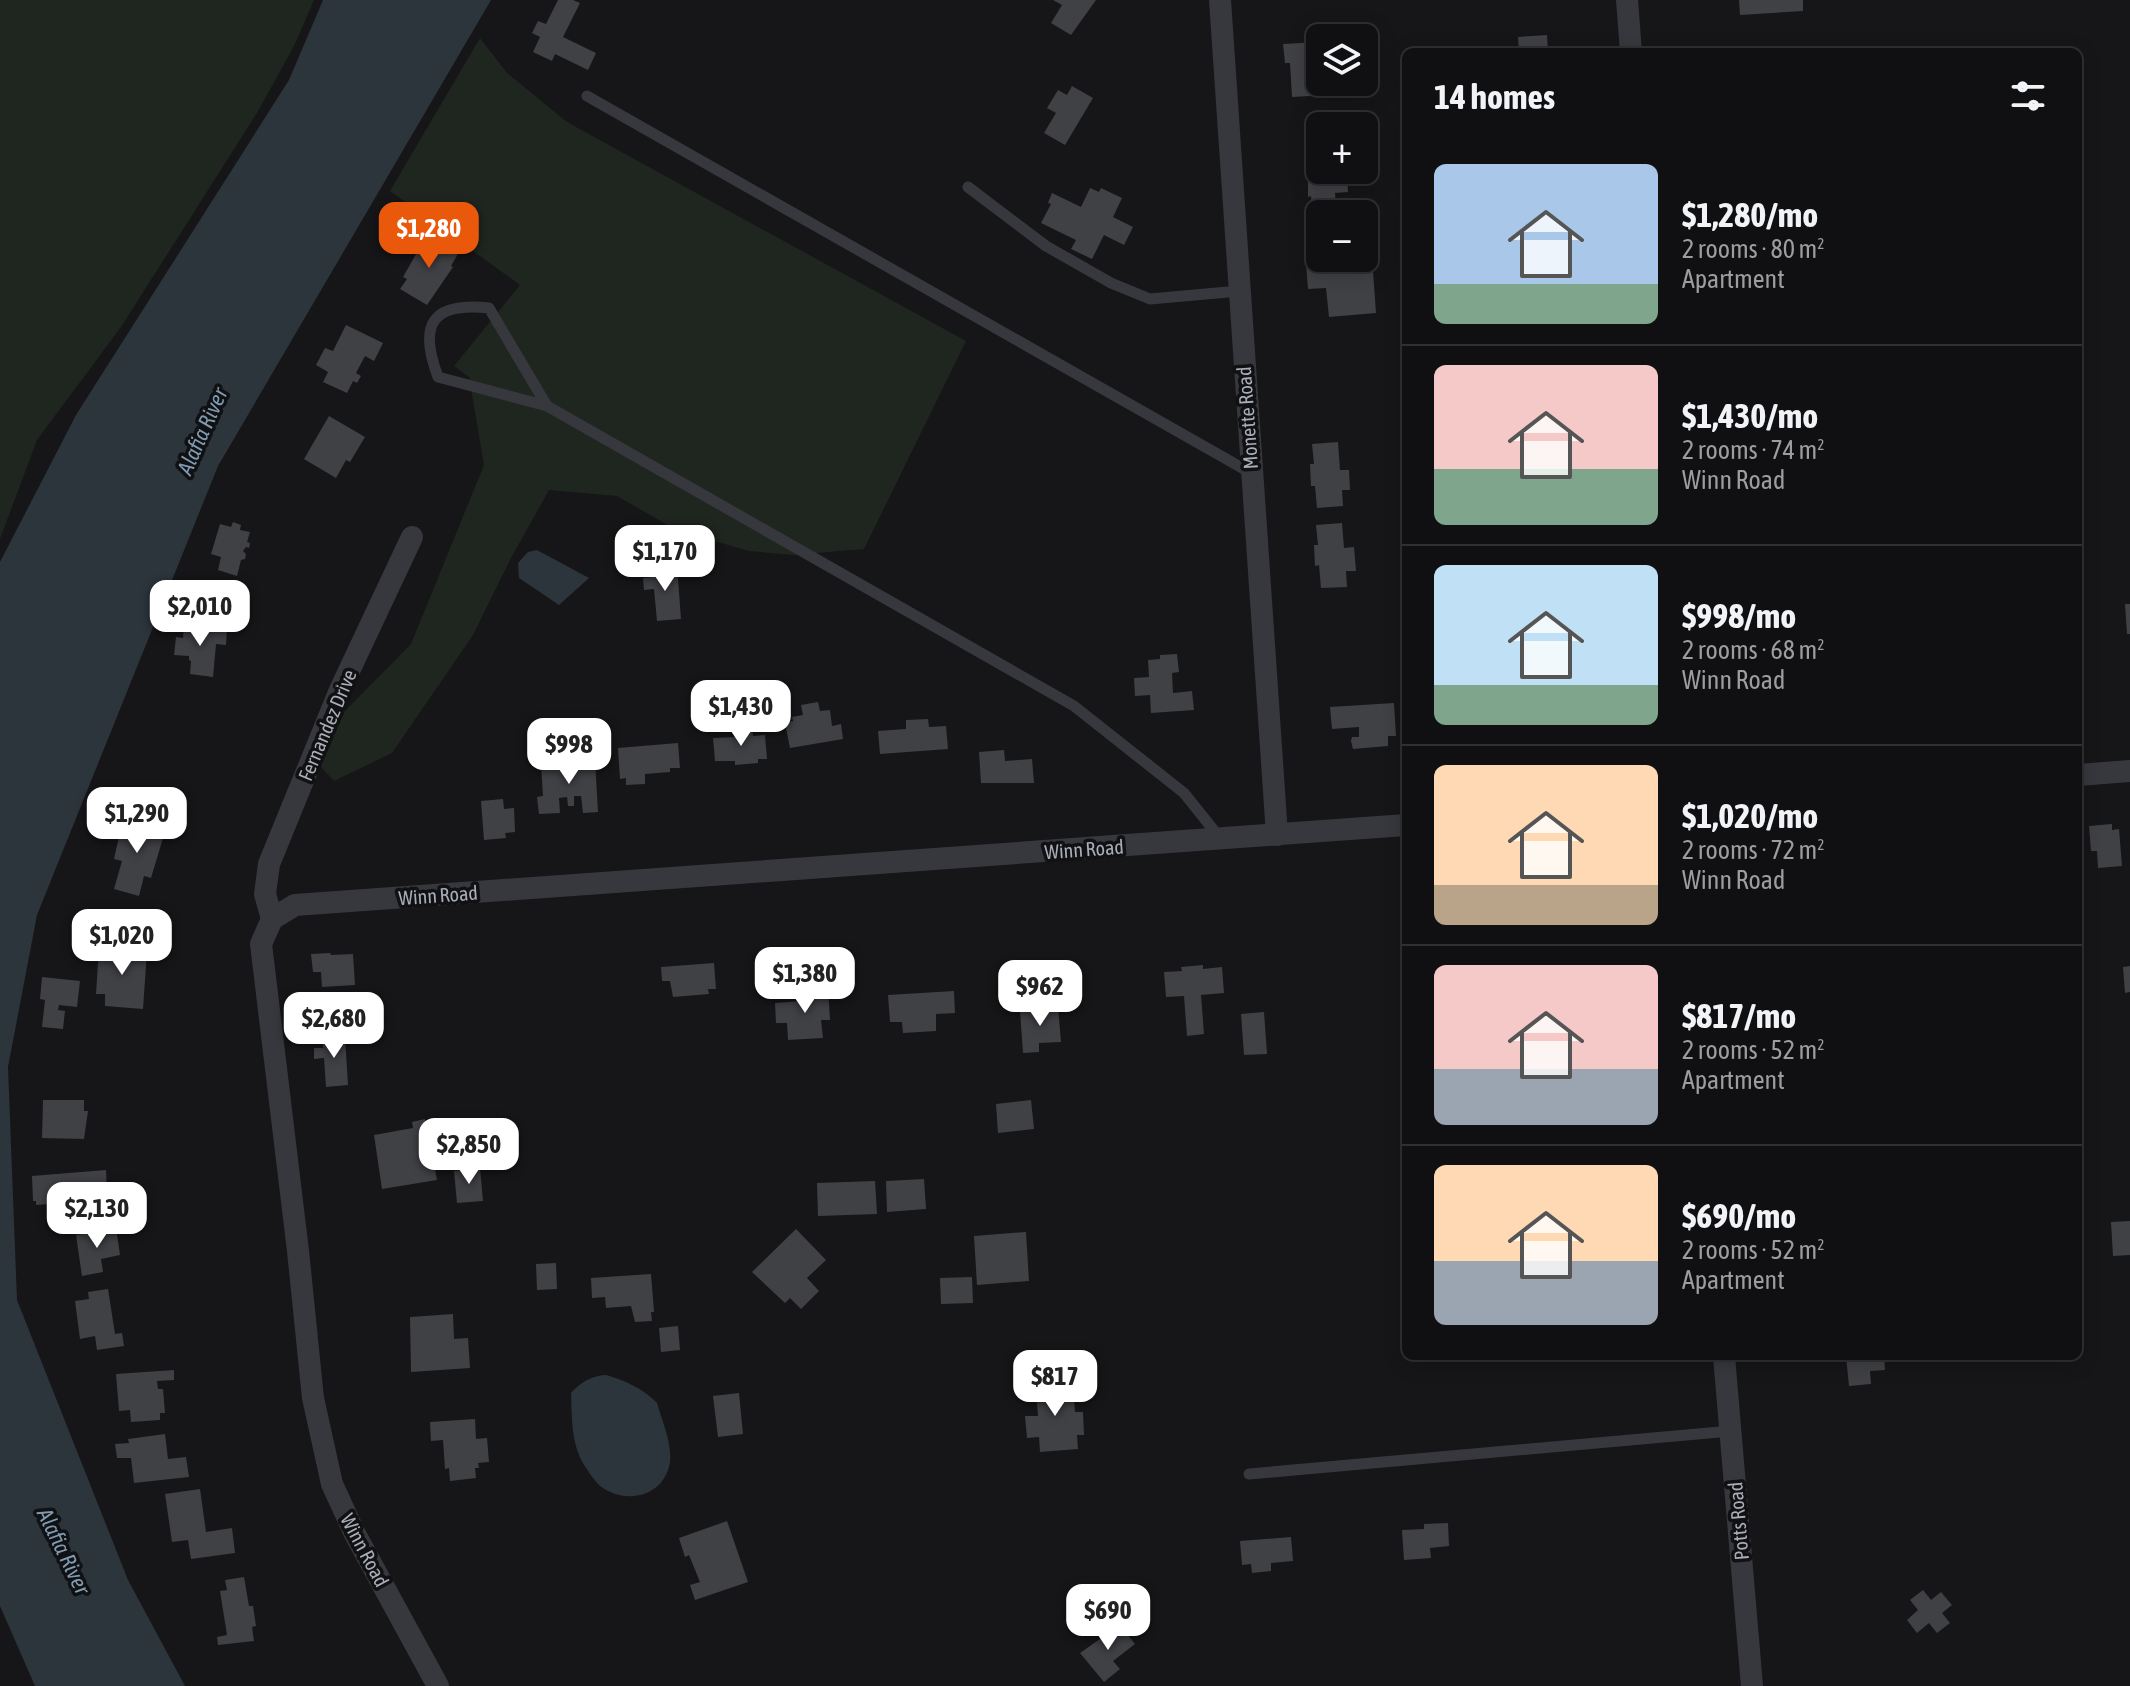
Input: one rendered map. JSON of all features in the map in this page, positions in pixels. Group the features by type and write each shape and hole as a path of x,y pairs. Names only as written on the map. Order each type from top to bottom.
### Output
{"street":[{"name":"Monette Road","path":"1220,0 1277,835"},
{"path":"1627,0 1631,48"},
{"name":"Fernandez Drive","path":"272,919 265,894 269,864 340,690 412,537"},
{"path":"2082,775 2130,771"},
{"name":"Winn Road","path":"438,1686 355,1534 332,1484 325,1454 313,1398 261,944 272,919 295,905 1402,825"},
{"name":"Potts Road","path":"1724,1360 1752,1686"}],"lane":[{"path":"587,96 1251,473"},
{"path":"968,187 1046,246 1111,283 1150,299 1239,291"},
{"path":"547,406 489,308 465,306 445,310 435,317 431,327 431,344 432,363 438,377 547,406 1074,706 1184,793 1221,839"},
{"path":"1249,1474 1731,1431"}],"shaded area":[{"path":"0,0 314,0 294,46 257,113 121,327 37,440 0,539"},
{"path":"480,38 507,73 567,122 966,341 864,549 793,555 749,551 676,530 617,496 549,490 473,635 392,753 334,781 320,766 341,715 411,644 484,465 469,377 454,366 520,285 390,191"}],"water":[{"name":"Alafia River","path":"323,0 491,0 218,466 37,915 8,1067 17,1300 128,1580 185,1686 35,1686 0,1606 0,562 76,415 289,80"},
{"path":"537,550 589,578 559,605 519,578 518,563 528,552"},
{"path":"606,1375 646,1393 657,1403 668,1440 670,1462 661,1482 644,1494 624,1496 603,1488 584,1465 577,1448 571,1393 587,1380"}],"building":[{"path":"558,0 580,3 563,37 596,53 588,70 555,54 552,61 533,52 540,37 532,33 538,21 546,24"},
{"path":"1053,0 1096,0 1071,35 1051,23 1062,5"},
{"path":"1739,0 1803,0 1803,11 1740,15"},
{"path":"1547,35 1548,48 1519,48 1518,37"},
{"path":"1306,43 1306,96 1310,96 1292,97 1290,63 1285,63 1283,44"},
{"path":"1072,86 1093,98 1065,145 1044,133 1056,113 1047,108 1058,90 1067,95"},
{"path":"1308,184 1348,184 1348,192 1335,193 1336,200 1311,200 1311,196 1308,197"},
{"path":"1090,188 1099,192 1101,188 1122,198 1113,217 1133,227 1124,245 1104,235 1092,259 1071,249 1076,240 1041,223 1051,204 1048,203 1052,193 1081,207"},
{"path":"432,236 459,252 453,267 427,305 400,289 407,279 403,277 419,249 423,251"},
{"path":"1307,272 1373,272 1376,313 1329,317 1326,288 1308,289"},
{"path":"346,325 383,343 374,361 365,356 356,373 361,376 357,383 353,381 347,393 323,382 328,372 316,365 325,348 333,351"},
{"path":"329,416 365,437 336,478 304,459"},
{"path":"1338,442 1340,470 1349,470 1350,490 1342,490 1343,506 1317,508 1315,486 1311,486 1310,464 1314,464 1312,444"},
{"path":"233,522 241,525 240,530 250,532 249,548 243,551 245,559 241,560 237,576 218,570 221,557 211,554 220,524 231,527"},
{"path":"1342,523 1344,548 1354,547 1356,571 1346,571 1347,587 1321,588 1319,565 1315,566 1314,545 1318,545 1316,525"},
{"path":"677,566 681,619 657,621 654,589 644,590 643,578 653,577 653,568"},
{"path":"2125,604 2130,604 2130,634 2127,634"},
{"path":"184,626 227,630 226,645 216,644 213,677 190,674 189,656 174,655 176,637 183,638"},
{"path":"1177,654 1179,672 1172,673 1173,693 1192,691 1194,710 1151,713 1150,695 1135,696 1134,678 1149,677 1148,660 1160,659 1160,655"},
{"path":"818,702 820,711 830,710 832,726 841,724 843,739 790,748 785,723 793,721 792,717 803,715 801,705"},
{"path":"1394,703 1396,736 1388,736 1388,746 1353,749 1352,737 1359,737 1359,727 1332,729 1330,707"},
{"path":"928,719 929,727 946,726 948,749 880,754 878,731 906,729 906,720"},
{"path":"752,727 753,736 765,735 767,759 735,765 735,761 715,761 713,738 735,737 735,728"},
{"path":"678,743 680,768 645,774 645,784 626,785 626,778 620,779 618,748"},
{"path":"1004,750 1005,761 1032,759 1034,783 981,783 979,752"},
{"path":"595,760 598,812 583,813 581,796 574,796 574,806 568,806 567,797 559,798 560,813 539,814 537,797 543,796 541,764"},
{"path":"503,799 504,809 514,808 515,832 505,833 506,838 484,840 481,801"},
{"path":"146,822 166,828 151,878 144,876 139,896 114,889 122,861 114,859 122,823 143,829"},
{"path":"2112,824 2112,830 2119,829 2122,866 2098,868 2097,851 2091,851 2089,826"},
{"path":"99,947 147,951 143,1009 105,1006 105,994 96,994"},
{"path":"311,954 353,954 355,985 322,987 321,972 313,972"},
{"path":"714,963 716,989 708,989 709,994 673,997 670,981 662,981 661,967"},
{"path":"1203,965 1203,969 1222,967 1224,993 1201,995 1204,1034 1187,1036 1184,996 1166,997 1164,972"},
{"path":"2130,966 2130,992 2125,993 2123,967"},
{"path":"42,977 80,981 77,1007 59,1005 58,1010 65,1011 63,1029 42,1027 45,1000 40,999"},
{"path":"828,988 830,1020 821,1020 823,1038 788,1040 787,1023 776,1023 775,1003 802,1001 801,990"},
{"path":"954,991 955,1013 936,1014 936,1031 903,1033 902,1022 890,1022 888,995"},
{"path":"1058,1006 1061,1042 1039,1043 1039,1052 1023,1053 1020,1011"},
{"path":"1264,1012 1267,1054 1244,1055 1241,1014"},
{"path":"345,1036 348,1085 326,1087 324,1058 314,1059 314,1048 323,1048 322,1037"},
{"path":"43,1100 84,1100 84,1111 88,1111 84,1139 42,1138"},
{"path":"1031,1100 1034,1129 998,1133 996,1104"},
{"path":"425,1119 437,1180 382,1189 374,1135 413,1128 412,1122"},
{"path":"480,1168 483,1201 457,1203 454,1171"},
{"path":"106,1170 107,1195 79,1197 80,1213 57,1215 56,1200 50,1200 50,1204 36,1205 33,1201 32,1176"},
{"path":"924,1179 926,1209 887,1212 886,1181"},
{"path":"875,1181 877,1214 818,1216 817,1183"},
{"path":"2130,1221 2130,1255 2113,1256 2111,1222"},
{"path":"116,1228 120,1255 101,1259 103,1272 82,1276 76,1235"},
{"path":"796,1229 826,1260 807,1278 819,1291 801,1309 790,1298 785,1303 752,1272"},
{"path":"1026,1232 1029,1281 977,1285 974,1236"},
{"path":"556,1263 557,1289 537,1290 536,1264"},
{"path":"651,1274 652,1321 635,1322 631,1306 606,1308 605,1297 592,1298 591,1278"},
{"path":"972,1277 973,1303 941,1304 940,1278"},
{"path":"108,1289 115,1334 122,1333 124,1346 97,1350 95,1336 80,1339 75,1301 89,1299 88,1292"},
{"path":"453,1314 454,1339 468,1338 470,1368 411,1372 410,1317"},
{"path":"678,1326 680,1350 661,1352 659,1328"},
{"path":"1846,1360 1884,1360 1885,1370 1870,1371 1871,1384 1849,1386"},
{"path":"174,1370 174,1380 157,1381 158,1389 163,1389 165,1413 160,1413 160,1420 131,1422 130,1410 119,1411 116,1374"},
{"path":"1060,1377 1062,1398 1074,1398 1075,1412 1083,1412 1084,1435 1077,1435 1078,1449 1040,1452 1039,1437 1027,1438 1025,1416 1038,1416 1035,1380"},
{"path":"739,1393 743,1434 718,1437 713,1396"},
{"path":"475,1419 476,1439 487,1438 489,1462 478,1463 476,1478 450,1481 449,1468 445,1469 443,1440 431,1441 430,1422"},
{"path":"165,1434 168,1459 186,1457 189,1477 134,1483 131,1458 117,1458 115,1444"},
{"path":"200,1489 206,1532 232,1528 235,1553 191,1559 188,1540 172,1542 165,1494"},
{"path":"727,1521 748,1582 695,1600 690,1585 700,1582 689,1555 685,1557 679,1538"},
{"path":"1448,1523 1449,1546 1430,1548 1431,1558 1404,1560 1402,1530 1424,1529 1424,1524"},
{"path":"1291,1537 1293,1561 1271,1563 1271,1571 1252,1573 1251,1564 1242,1565 1240,1541"},
{"path":"244,1577 249,1606 253,1606 256,1626 252,1627 254,1641 218,1645 217,1637 227,1635 220,1591 227,1590 225,1580"},
{"path":"1923,1590 1931,1600 1941,1592 1952,1605 1942,1613 1950,1623 1937,1633 1929,1623 1917,1633 1907,1620 1918,1610 1910,1600"},
{"path":"1120,1625 1135,1644 1113,1661 1120,1669 1104,1682 1080,1653"}]}
